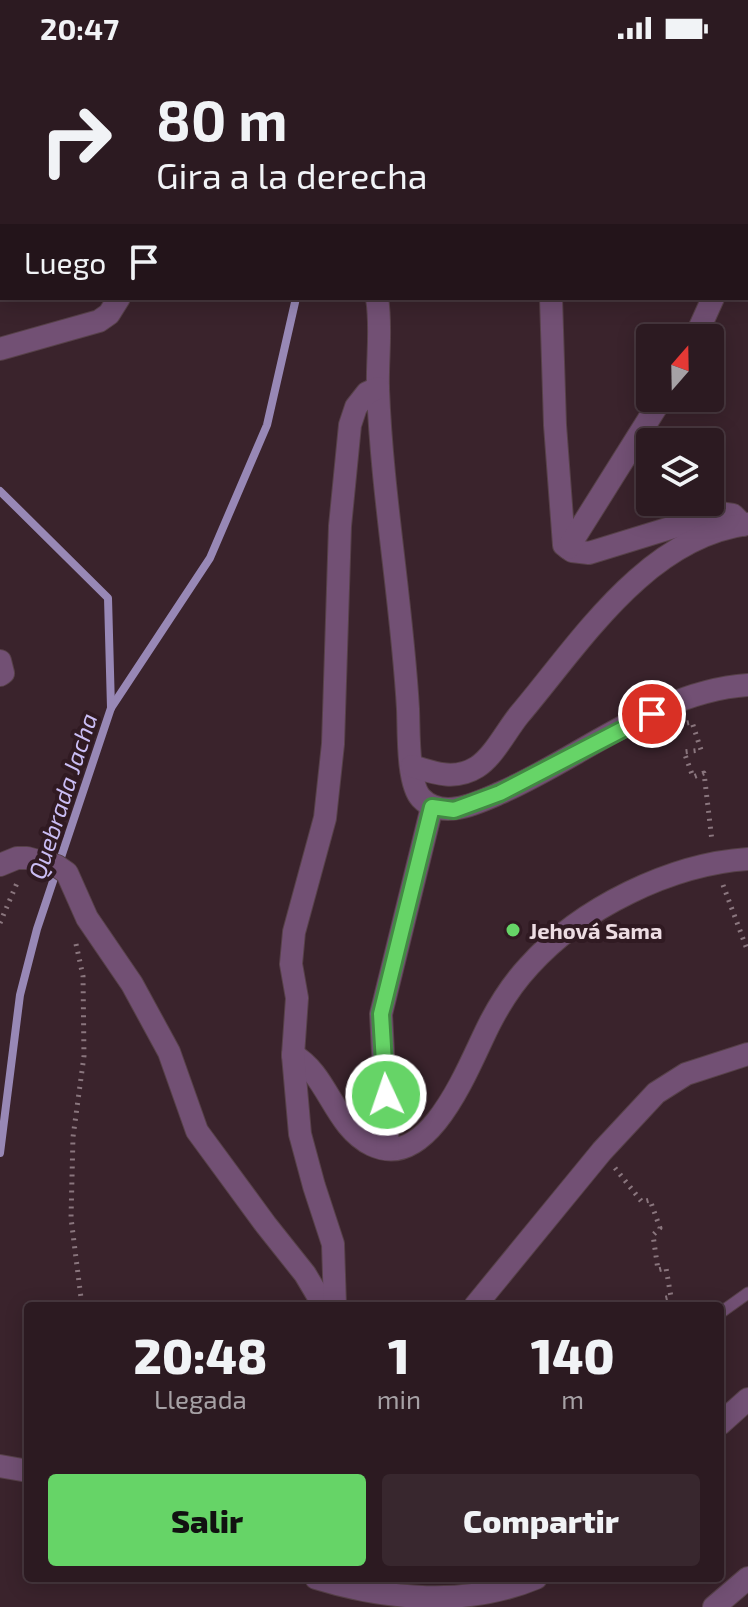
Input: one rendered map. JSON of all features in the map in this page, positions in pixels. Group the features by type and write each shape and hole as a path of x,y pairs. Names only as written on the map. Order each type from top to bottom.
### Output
{"street":[{"path":"0,349 99,321 109,314 118,300"},
{"path":"377,300 378,388 389,532 397,586 412,766 418,794 432,807 454,810 500,793 675,702 729,686 748,685"},
{"path":"551,300 562,536 568,548"},
{"path":"701,324 712,300"},
{"path":"335,1302 333,1244 300,1134 293,1055 297,998 291,964 294,932 325,818 333,744 340,526 348,439 356,407 367,393 378,388"},
{"path":"568,548 653,412"},
{"path":"568,548 589,553 719,513 733,515 746,525"},
{"path":"412,766 443,775 455,775 476,768 490,755 507,730 612,604 656,562 692,541 746,525"},
{"path":"0,661 3,673 0,675"},
{"path":"388,1149 381,1014 432,807"},
{"path":"0,865 17,858 27,858 57,866 67,873 87,918 152,1018 169,1052 197,1131 305,1274 322,1302"},
{"path":"293,1055 306,1062 353,1129 372,1144 388,1149 409,1145 443,1113 492,1019 543,951 578,922 614,900 715,861 748,859"},
{"path":"478,1302 602,1151 656,1093 686,1074 748,1054"},
{"path":"724,1420 748,1399"},
{"path":"0,1466 24,1470"},
{"path":"714,1607 748,1578"},
{"path":"331,1582 407,1601 490,1594 524,1582"}],"lane":[{"path":"724,1310 748,1293"}],"path":[{"path":"675,702 679,723 692,722 701,750 684,752 693,777 704,773 715,861 748,952"},
{"path":"0,923 27,858"},
{"path":"82,1302 71,1218 73,1137 84,1056 83,976 72,931 87,918"},
{"path":"602,1151 642,1202 650,1200 660,1228 653,1235 658,1270 666,1268 671,1297 662,1299 663,1302"}],"waterway":[{"name":"Quebrada Jacha","path":"0,1153 20,995 37,929 111,708 210,558 267,425 296,300"},
{"path":"0,491 108,598 111,708"}],"place":[{"name":"Jehová Sama","path":"513,930"}],"route":[{"path":"386,1095 381,1014 432,807 454,810 500,793 652,714"}]}
